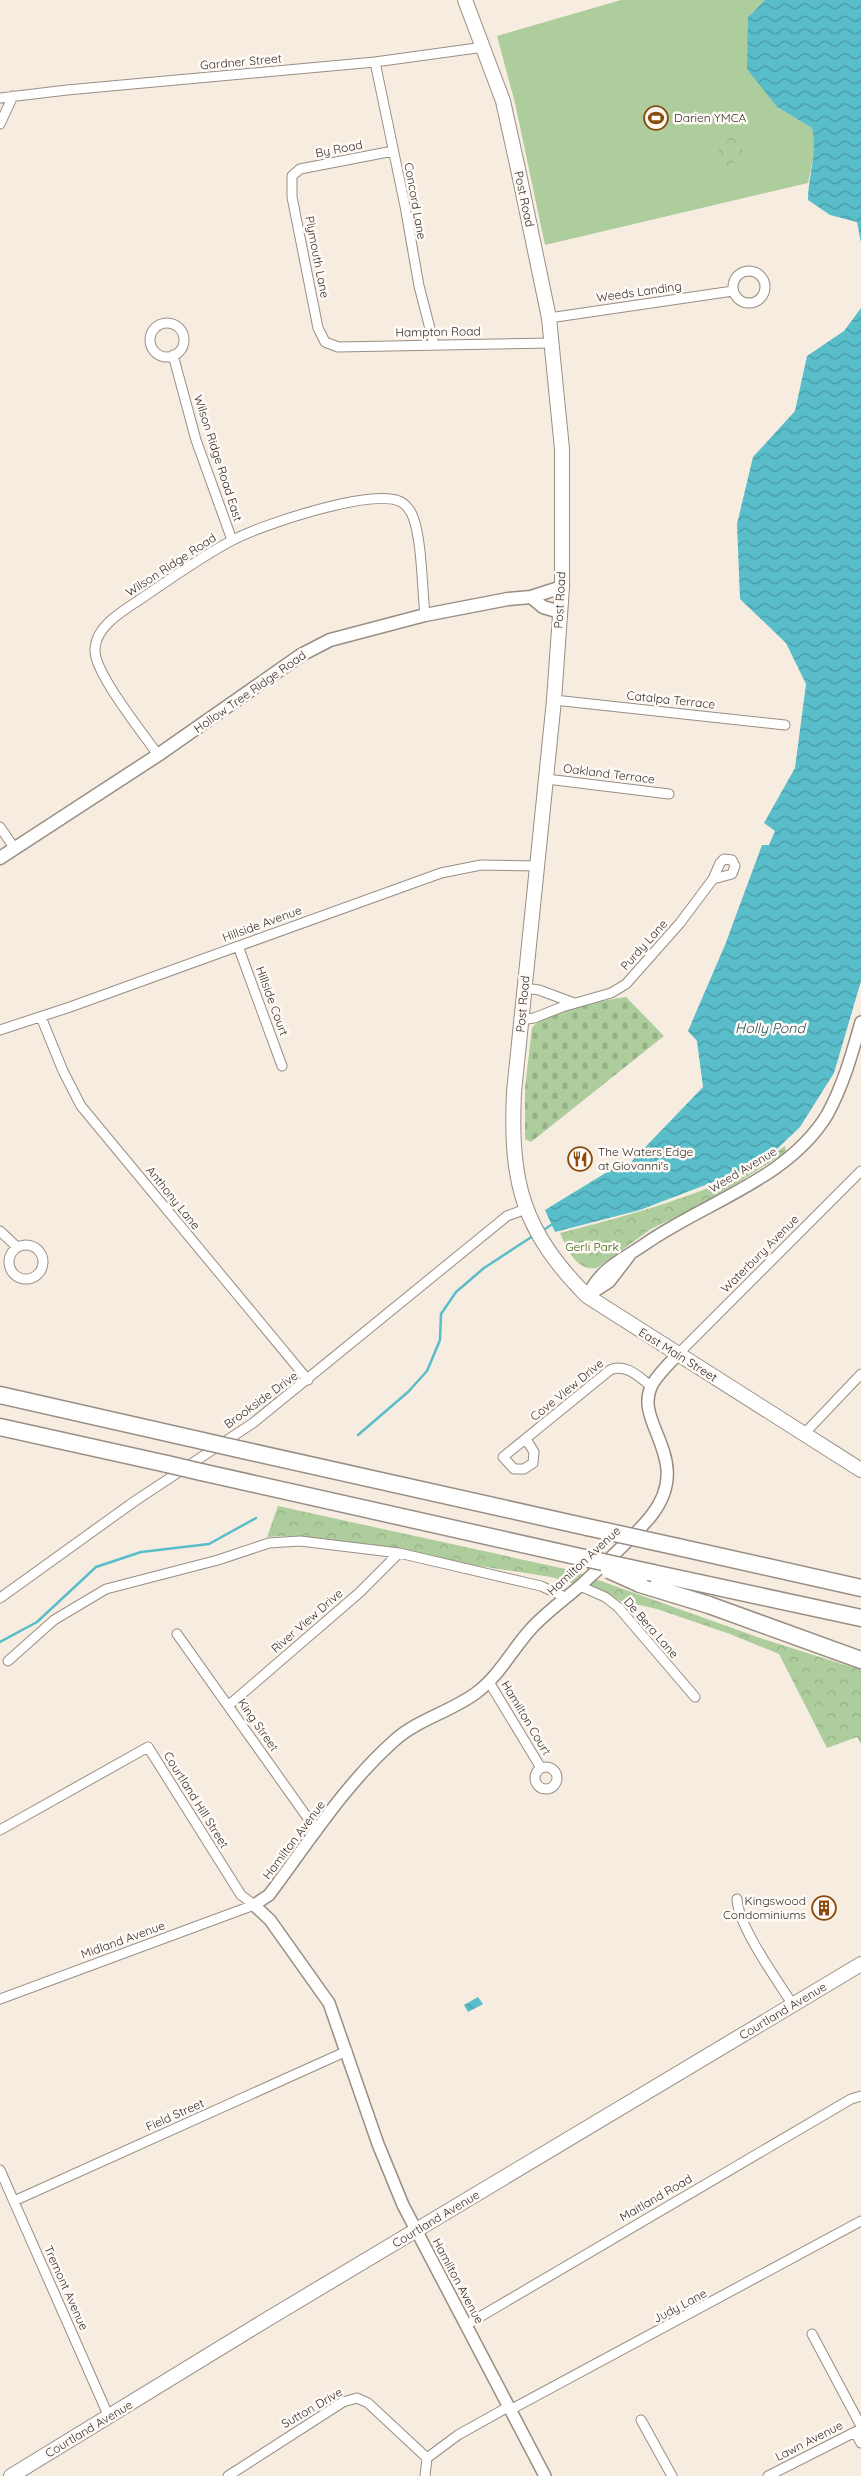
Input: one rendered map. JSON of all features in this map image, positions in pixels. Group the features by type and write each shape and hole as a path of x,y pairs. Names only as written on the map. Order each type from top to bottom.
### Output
{"highway":[{"path":"0,1395 861,1588"},
{"path":"0,1427 581,1557 647,1579 702,1602 861,1660"},
{"path":"647,1579 861,1618"}],"main road":[{"name":"Post Road","path":"465,0 503,101 549,318 562,449 562,587 554,700 524,988 512,1133 516,1173 527,1213"},
{"name":"Hollow Tree Ridge Road","path":"0,858 158,755 301,655 330,640 425,615 508,598 531,597 562,587"},
{"path":"531,597 543,607 560,612"},
{"name":"East Main Street","path":"527,1213 542,1243 568,1276 587,1296 677,1355 861,1470"},
{"name":"Courtland Avenue","path":"11,2476 266,2320 861,1964"}],"street":[{"name":"Gardner Street","path":"0,98 375,62 484,47"},
{"name":"Concord Lane","path":"375,62 405,206 419,286 434,344"},
{"path":"0,124 14,96"},
{"name":"By Road","path":"292,176 300,169 393,151"},
{"name":"Plymouth Lane","path":"292,176 292,197 318,328 325,342"},
{"name":"Weeds Landing","path":"549,318 733,291"},
{"name":"Hampton Road","path":"325,342 338,347 552,343"},
{"name":"Wilson Ridge Road East","path":"173,356 196,440 232,540"},
{"name":"Wilson Ridge Road","path":"158,755 106,679 96,660 94,651 96,640 111,620 189,566 232,540 295,517 352,502 376,498 399,501 407,506 416,524 425,615"},
{"name":"Catalpa Terrace","path":"554,700 785,725"},
{"name":"Oakland Terrace","path":"547,779 669,794"},
{"path":"0,827 15,849"},
{"name":"Hillside Avenue","path":"0,1030 41,1017 441,873 482,865 537,866"},
{"name":"Purdy Lane","path":"521,1020 534,1018 574,1003 612,993 626,984 664,943 713,879"},
{"name":"Hillside Court","path":"238,946 282,1066"},
{"path":"524,988 538,990 574,1003"},
{"name":"Anthony Lane","path":"41,1017 63,1071 81,1106 308,1380"},
{"name":"Weed Avenue","path":"587,1296 595,1281 611,1265 630,1255 671,1227 770,1171 802,1146 826,1115 839,1090 861,1022"},
{"name":"Waterbury Avenue","path":"677,1355 861,1171"},
{"name":"Brookside Drive","path":"0,1598 135,1501 253,1423 507,1216 527,1213"},
{"path":"0,1231 17,1247"},
{"path":"651,1386 677,1355"},
{"name":"Cove View Drive","path":"526,1439 613,1368 622,1368 633,1372 651,1386"},
{"path":"804,1434 861,1374"},
{"name":"Hamilton Avenue","path":"544,2476 416,2231 378,2144 335,2015 326,1996 270,1920 254,1905 269,1895 366,1769 396,1738 475,1694 489,1682 530,1630 565,1597 580,1586 650,1517 665,1490 667,1465 650,1409 651,1386"},
{"path":"8,1661 54,1620 106,1589 218,1560 269,1543 300,1541 398,1553 541,1586 565,1597"},
{"name":"River View Drive","path":"229,1705 359,1593 398,1553"},
{"name":"De Bera Lane","path":"580,1586 604,1597 618,1607 695,1697"},
{"name":"King Street","path":"177,1634 317,1831"},
{"name":"Hamilton Court","path":"489,1682 541,1768"},
{"name":"Courtland Hill Street","path":"0,1830 148,1747 241,1895 254,1905"},
{"path":"737,1898 737,1910 748,1931 793,2004"},
{"name":"Midland Avenue","path":"0,1999 254,1905"},
{"name":"Field Street","path":"14,2201 347,2051"},
{"name":"Maitland Road","path":"466,2325 851,2099 861,2096"},
{"name":"Tremont Avenue","path":"0,2170 109,2417"},
{"name":"Judy Lane","path":"509,2408 861,2221"},
{"path":"812,2334 859,2429 861,2444"},
{"name":"Sutton Drive","path":"228,2476 343,2402 357,2398 368,2402 428,2458"},
{"path":"425,2476 428,2458 458,2435 509,2408"},
{"path":"641,2420 672,2476"},
{"name":"Lawn Avenue","path":"768,2476 859,2429"}],"green space":[{"name":"Darien YMCA","path":"621,0 765,0 748,17 777,107 812,128 816,144 808,183 545,245 515,103 497,36"},
{"path":"740,133 743,154 730,167 724,170 716,139"},
{"path":"626,997 664,1036 531,1142 525,1139 525,1088 532,1028 539,1020 570,1006"},
{"name":"Gerli Park","path":"785,1146 786,1152 709,1201 651,1229 597,1268 590,1268 578,1263 566,1246 560,1233 630,1214 698,1192 748,1170"},
{"path":"278,1506 570,1570 763,1639 861,1670 861,1744 857,1737 827,1748 779,1654 730,1634 657,1609 621,1601 597,1590 551,1577 409,1555 366,1544 285,1536 267,1537"}],"water":[{"path":"765,0 861,0 861,243 857,222 830,215 808,200 814,146 812,128 777,107 747,69 748,17"},
{"name":"Holly Pond","path":"861,308 861,981 834,1073 800,1127 778,1148 742,1171 640,1210 555,1232 545,1210 617,1166 630,1163 703,1087 697,1041 688,1031 725,945 762,845 769,845 775,831 764,823 795,768 806,684 786,643 740,599 737,524 753,457 795,411 807,356 844,331"},
{"path":"478,1997 483,2004 468,2012 464,2005"}],"waterway":[{"path":"542,1231 554,1223"},
{"path":"358,1435 408,1392 427,1371 440,1340 441,1314 456,1292 484,1268 533,1236"},
{"path":"0,1642 37,1622 96,1567 141,1552 209,1544 256,1518"}],"place":[{"name":"Darien YMCA","path":"656,118"},
{"name":"The Waters Edge at Giovanni's","path":"580,1159"},
{"name":"Kingswood Condominiums","path":"824,1908"}]}
